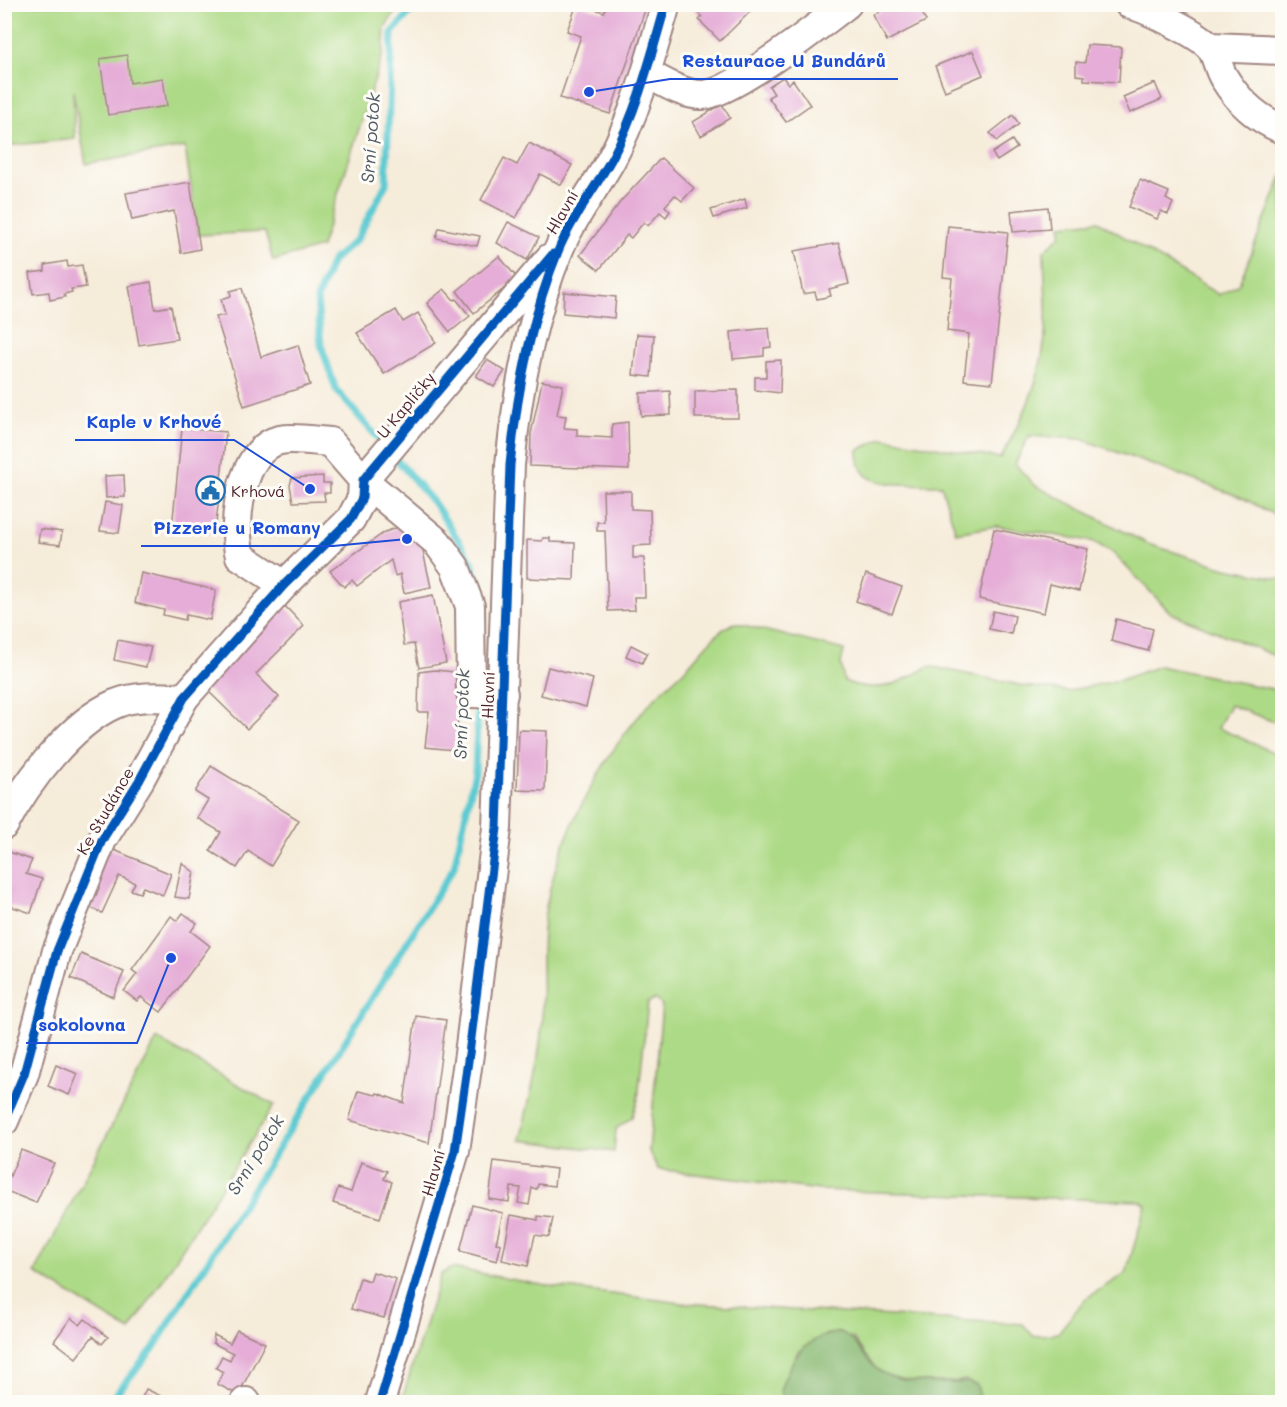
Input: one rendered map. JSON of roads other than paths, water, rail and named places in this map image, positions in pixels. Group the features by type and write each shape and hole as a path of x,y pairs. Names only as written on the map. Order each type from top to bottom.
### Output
{"street":[{"name":"Hlavní","path":"380,1402 455,1151 497,828 488,694 513,430 528,352 549,275 560,246 612,159 646,73 666,4"},
{"path":"646,73 686,92 701,95 712,94 793,45 847,4"},
{"path":"1129,4 1177,25 1211,47 1282,50"},
{"path":"1211,47 1223,77 1246,106 1269,124 1282,129"},
{"name":"U Kapličky","path":"284,585 351,519 363,498 370,472 560,246"},
{"path":"284,585 240,556 236,543 237,518 248,467 260,448 280,440 330,442 370,472 437,542 455,567 470,606 488,694"},
{"name":"Ke Studánce","path":"4,1121 24,1074 57,951 102,840 139,781 184,698 284,585"},
{"path":"4,825 62,741 86,721 116,703 148,697 184,698"}],"waterway":[{"name":"Srní potok","path":"384,445 336,390 321,345 317,299 332,261 357,239 386,184 392,33 417,4"},
{"name":"Srní potok","path":"392,454 434,503 473,563 476,586"},
{"name":"Srní potok","path":"109,1402 153,1349 454,867 475,772 478,699"}],"place":[{"name":"Restaurace U Bundárů","path":"589,92"},
{"name":"Kaple v Krhové","path":"310,489"},
{"name":"Krhová","path":"210,491"},
{"name":"Pizzerie u Romany","path":"407,539"},
{"name":"sokolovna","path":"171,958"}]}
